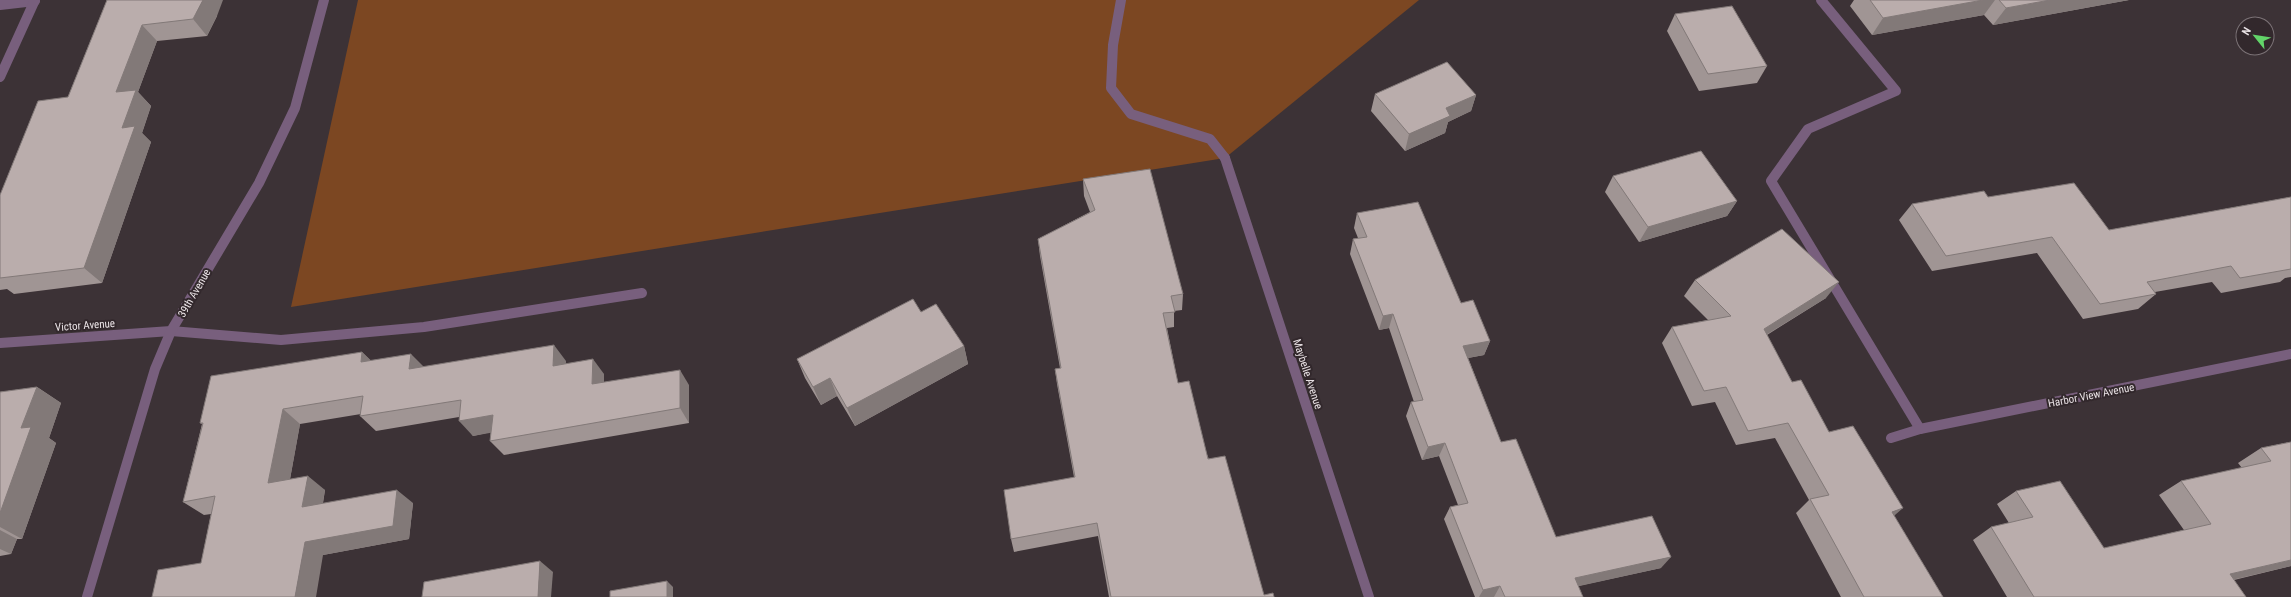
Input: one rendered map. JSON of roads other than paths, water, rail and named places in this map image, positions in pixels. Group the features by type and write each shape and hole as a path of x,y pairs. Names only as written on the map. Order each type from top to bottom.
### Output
{"street":[{"path":"0,5 35,0"},
{"path":"0,77 35,0"},
{"name":"39th Avenue","path":"87,597 155,369 171,331 258,183 295,108 324,0"},
{"name":"Maybelle Avenue","path":"1121,0 1113,45 1111,88 1131,114 1210,139 1225,158 1369,597"},
{"path":"1821,0 1896,91 1808,129 1770,181 1920,429"},
{"name":"Victor Avenue","path":"0,343 171,331 281,340 424,328 642,293"},
{"name":"Harbor View Avenue","path":"1891,438 1920,429 2291,354"}]}
